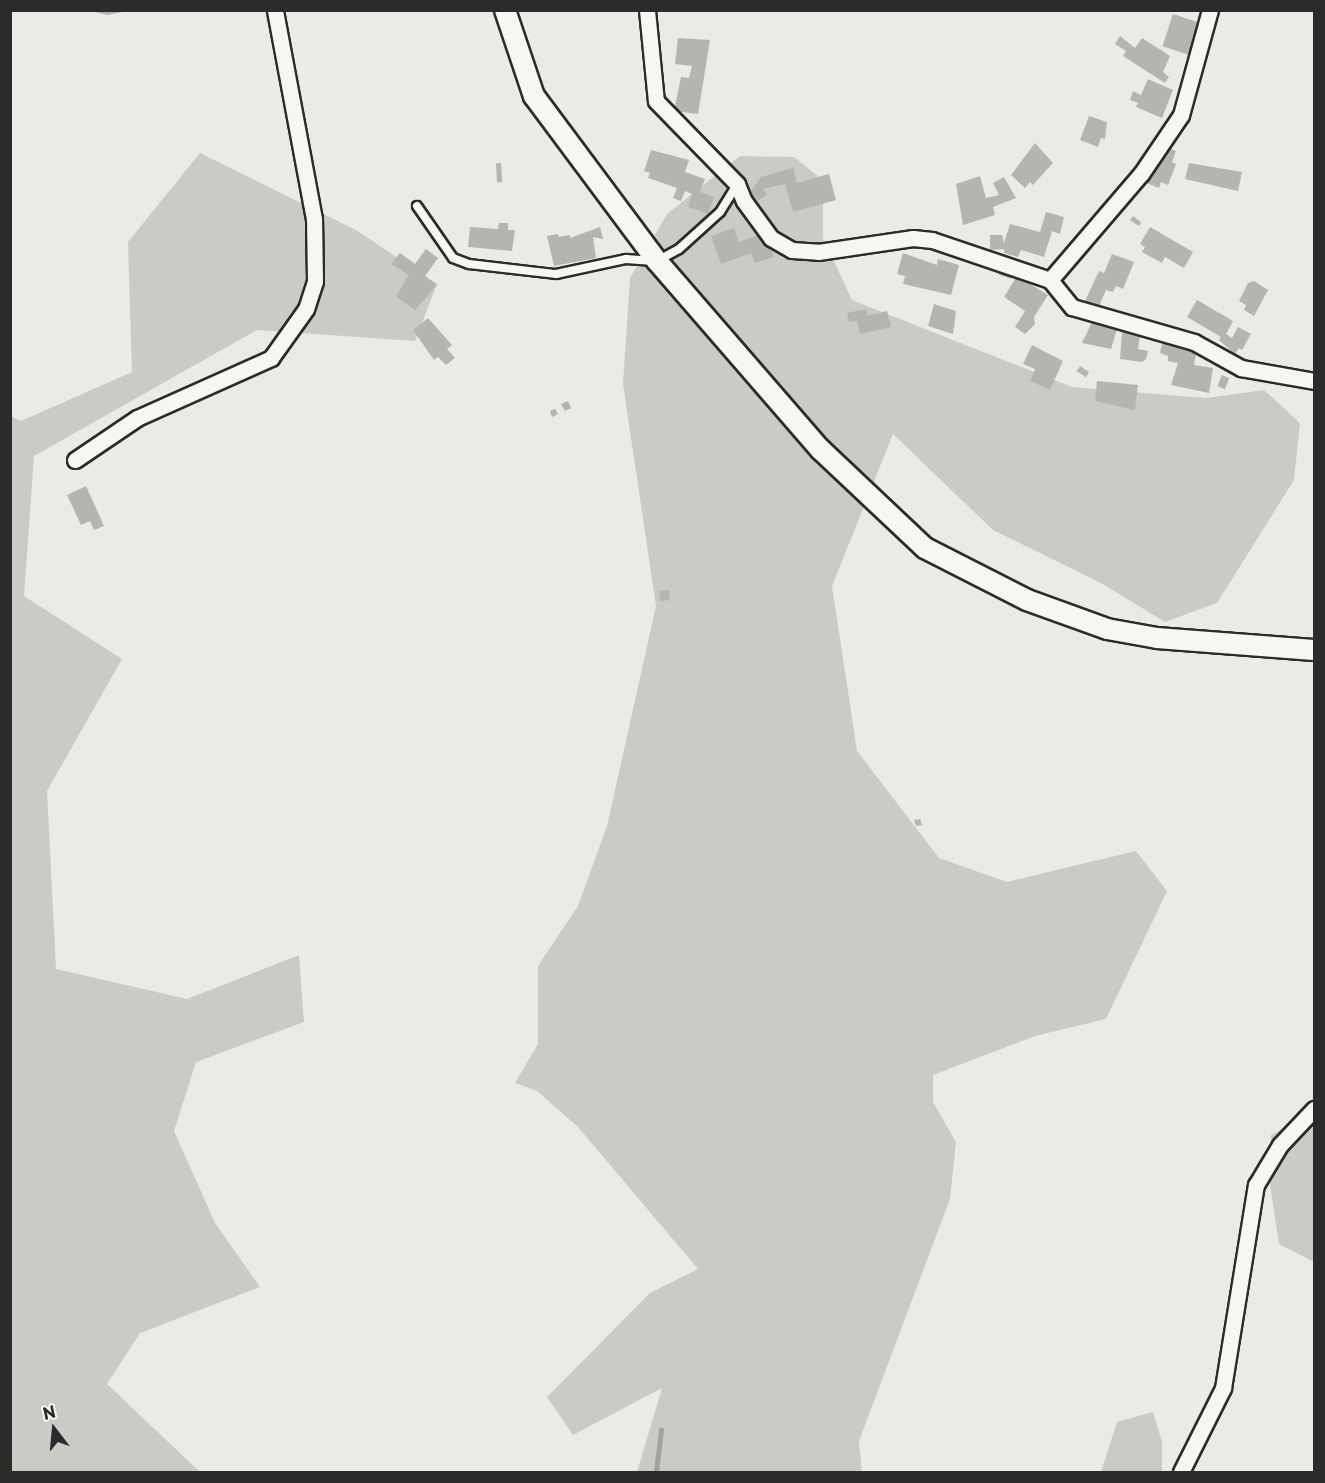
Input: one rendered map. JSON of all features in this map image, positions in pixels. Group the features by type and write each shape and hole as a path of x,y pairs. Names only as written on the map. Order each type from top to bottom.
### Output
{"street":[{"path":"75,460 137,418 272,358 306,309 315,281 314,219 275,10"},
{"path":"505,10 534,96 657,261 821,450 925,548 1027,600 1107,629 1157,638 1314,650"},
{"path":"647,10 656,101 737,184 744,201 771,238 792,249 818,252 913,238 932,240 1050,280 1072,307 1194,342 1241,368 1314,381"},
{"path":"1050,280 1141,174 1181,115 1210,10"},
{"path":"1180,1473 1223,1388 1256,1185 1280,1145 1314,1109"}],"lane":[{"path":"417,206 453,258 469,264 556,274 626,259 657,261 680,249 720,212 737,184"}],"shaded area":[{"path":"200,153 356,230 437,284 415,341 257,330 34,456 24,596 122,659 47,791 56,969 187,999 299,955 304,1022 196,1062 174,1131 215,1223 260,1287 140,1333 107,1384 200,1472 11,1472 10,416 21,421 132,372 128,242"},
{"path":"740,156 794,157 823,180 823,238 852,300 1072,387 1206,398 1264,390 1300,423 1294,480 1217,603 1165,622 1101,583 993,530 893,434 832,586 857,751 939,858 1007,882 1136,851 1167,891 1106,1019 1035,1036 933,1075 933,1102 956,1142 950,1199 859,1441 862,1472 637,1472 662,1388 573,1435 547,1397 650,1293 698,1269 578,1127 537,1091 515,1083 538,1044 538,966 578,906 607,826 656,606 623,384 630,278 667,214"},
{"path":"1314,1113 1314,1262 1279,1244 1269,1178 1271,1135"},
{"path":"1153,1412 1162,1442 1162,1472 1101,1472 1117,1422"}],"building":[{"path":"87,10 128,10 128,11 107,15"},
{"path":"1173,14 1200,23 1189,55 1162,46"},
{"path":"1120,36 1135,48 1142,38 1170,56 1163,72 1169,77 1165,83 1123,56 1126,51 1115,44"},
{"path":"678,38 710,40 698,114 674,111 681,77 689,78 692,66 675,64"},
{"path":"1148,79 1173,90 1162,118 1136,107 1138,103 1130,100 1133,91 1141,95"},
{"path":"1089,116 1107,122 1105,139 1101,138 1098,147 1080,140"},
{"path":"1035,143 1053,163 1033,185 1030,182 1025,188 1011,175"},
{"path":"1166,147 1176,151 1172,162 1176,164 1168,185 1161,182 1159,188 1146,183 1155,158 1162,160"},
{"path":"651,150 689,160 685,172 705,179 700,192 714,197 708,214 688,207 692,194 685,191 681,201 673,198 677,188 648,178 650,173 644,171"},
{"path":"496,163 501,163 502,182 497,182"},
{"path":"1189,163 1242,172 1238,191 1185,179"},
{"path":"793,168 797,183 829,174 836,200 793,212 785,184 763,189 767,194 758,201 750,192 761,177"},
{"path":"980,176 986,198 999,195 993,183 1004,177 1016,198 993,207 995,215 963,225 956,184"},
{"path":"1046,212 1064,217 1060,234 1052,231 1044,257 1021,250 1018,257 1004,253 1004,249 990,250 990,235 1002,235 1004,243 1010,224 1040,232"},
{"path":"1133,216 1141,222 1139,226 1130,220"},
{"path":"499,223 508,223 508,230 515,230 512,251 468,247 470,227 498,229"},
{"path":"600,227 603,239 593,237 596,258 554,266 547,236 570,235 570,238"},
{"path":"1150,227 1193,252 1184,268 1165,257 1162,263 1142,252 1145,247 1140,244"},
{"path":"734,228 739,242 762,234 774,257 755,263 751,253 721,264 711,236"},
{"path":"426,249 438,258 425,276 437,285 415,310 396,296 409,275 391,264 400,253 415,264"},
{"path":"903,253 937,265 938,259 959,265 951,295 903,284 905,276 897,274"},
{"path":"1112,254 1134,262 1123,289 1116,286 1113,292 1106,290 1099,306 1094,306 1085,301 1099,271 1104,273"},
{"path":"1001,268 1013,272 1011,279 999,275"},
{"path":"1017,276 1048,295 1034,317 1035,324 1025,334 1015,327 1025,311 1004,297"},
{"path":"1254,281 1268,290 1254,316 1244,310 1246,305 1239,301 1248,283"},
{"path":"1197,300 1233,321 1226,334 1232,338 1238,327 1251,334 1242,350 1239,348 1235,354 1219,340 1221,337 1187,317"},
{"path":"934,304 956,311 953,334 928,326"},
{"path":"866,309 868,316 887,311 891,327 860,334 857,321 849,322 847,313"},
{"path":"428,318 452,345 447,349 455,358 446,365 438,357 434,360 413,330"},
{"path":"1092,322 1117,329 1111,349 1082,343"},
{"path":"1122,332 1140,336 1138,349 1148,351 1146,359 1142,362 1120,359"},
{"path":"1162,343 1191,350 1196,353 1194,365 1213,368 1209,393 1171,385 1178,363 1168,361 1168,356 1160,353"},
{"path":"1032,345 1063,361 1050,390 1030,381 1035,369 1023,364"},
{"path":"1080,366 1089,372 1086,377 1077,371"},
{"path":"1222,375 1229,378 1225,389 1217,386"},
{"path":"1097,381 1138,385 1135,410 1095,401"},
{"path":"568,401 571,408 565,411 561,404"},
{"path":"555,409 558,414 552,417 550,411"},
{"path":"86,486 104,526 94,530 90,521 81,525 67,495"},
{"path":"669,590 670,600 660,601 659,591"},
{"path":"920,819 922,825 916,826 914,820"}],"waterway":[{"path":"656,1472 661,1430"}]}
